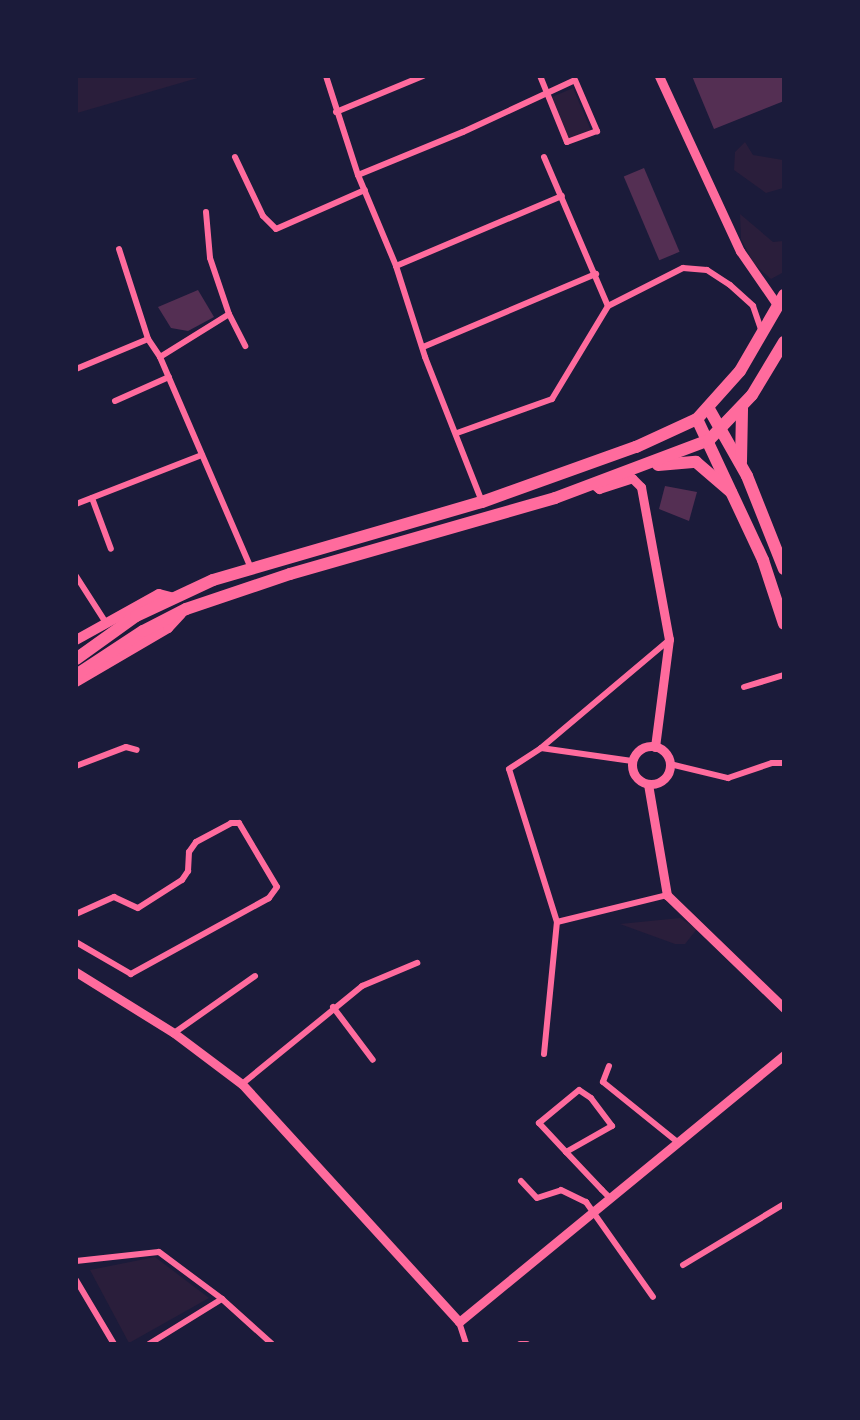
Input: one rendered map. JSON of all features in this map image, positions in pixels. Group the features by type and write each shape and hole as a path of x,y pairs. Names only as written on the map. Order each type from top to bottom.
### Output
{"main road":[{"path":"76,659 136,616 174,598 251,568 482,502 636,447 697,419 709,409 740,371 781,300"},
{"path":"76,675 142,631 186,609 290,574 593,484 709,440 722,430 742,407 783,342"},
{"path":"742,407 739,434 742,468"},
{"path":"709,409 742,468 783,569"},
{"path":"697,419 709,440 763,560 783,624"},
{"path":"641,467 696,462 734,494"},
{"path":"76,640 159,594 174,598"},
{"path":"76,682 168,628 186,609"}],"street":[{"path":"326,76 358,175 396,266 423,347 482,502"},
{"path":"336,112 423,76"},
{"path":"358,175 547,93 575,78 597,131 567,142 547,93 540,76"},
{"path":"659,76 740,251 781,300"},
{"path":"235,157 263,216 276,229 365,190"},
{"path":"544,157 609,306"},
{"path":"396,266 562,196"},
{"path":"206,212 210,258 229,314 245,345"},
{"path":"119,249 148,339 169,377 251,568"},
{"path":"457,433 552,399 609,306 683,268 707,270 753,306 763,334"},
{"path":"423,347 596,274"},
{"path":"160,357 229,314"},
{"path":"76,369 148,339"},
{"path":"115,400 169,377"},
{"path":"76,504 202,455"},
{"path":"593,484 599,489 628,478 640,483 669,639 655,747"},
{"path":"92,498 111,549"},
{"path":"76,576 106,623"},
{"path":"544,1054 557,922 509,769 541,748 669,639"},
{"path":"744,687 783,675"},
{"path":"76,766 126,747 137,750"},
{"path":"648,784 662,780 670,765 666,754 655,747 639,750 632,761 634,774 648,784 667,895 783,1008"},
{"path":"541,748 632,761"},
{"path":"670,765 728,778 772,763 783,763"},
{"path":"76,914 114,897 138,908 182,880 189,852 196,842 231,823 239,823 278,887 269,898 131,974 76,942"},
{"path":"557,922 667,895"},
{"path":"242,1084 333,1007 362,986 417,963"},
{"path":"76,972 174,1033 242,1084 459,1322 466,1344"},
{"path":"174,1033 255,976"},
{"path":"333,1007 373,1060"},
{"path":"459,1322 783,1055"},
{"path":"609,1066 603,1082 676,1141"},
{"path":"566,1152 612,1126 591,1098 579,1090 539,1123 566,1152 609,1197"},
{"path":"521,1181 537,1198 561,1190 586,1202 654,1297"},
{"path":"682,1265 783,1204"},
{"path":"76,1261 159,1252 222,1299 272,1344"},
{"path":"76,1280 114,1344"},
{"path":"149,1344 222,1299"},
{"path":"520,1344 527,1344"}],"shaded area":[{"path":"77,76 201,76 201,77 77,113"},
{"path":"573,88 591,131 569,141 551,97"},
{"path":"745,142 753,155 783,160 783,188 766,193 734,170 735,152"},
{"path":"740,214 773,242 783,241 782,273 771,279 754,264 741,239"},
{"path":"680,918 697,929 685,944 675,944 620,924"},
{"path":"155,1257 209,1298 129,1343 90,1270"}],"building":[{"path":"692,76 784,76 784,101 714,129"},
{"path":"644,168 680,252 659,260 624,177"},
{"path":"198,290 214,317 188,331 171,328 158,307"},
{"path":"665,486 697,492 689,521 659,509"}]}
